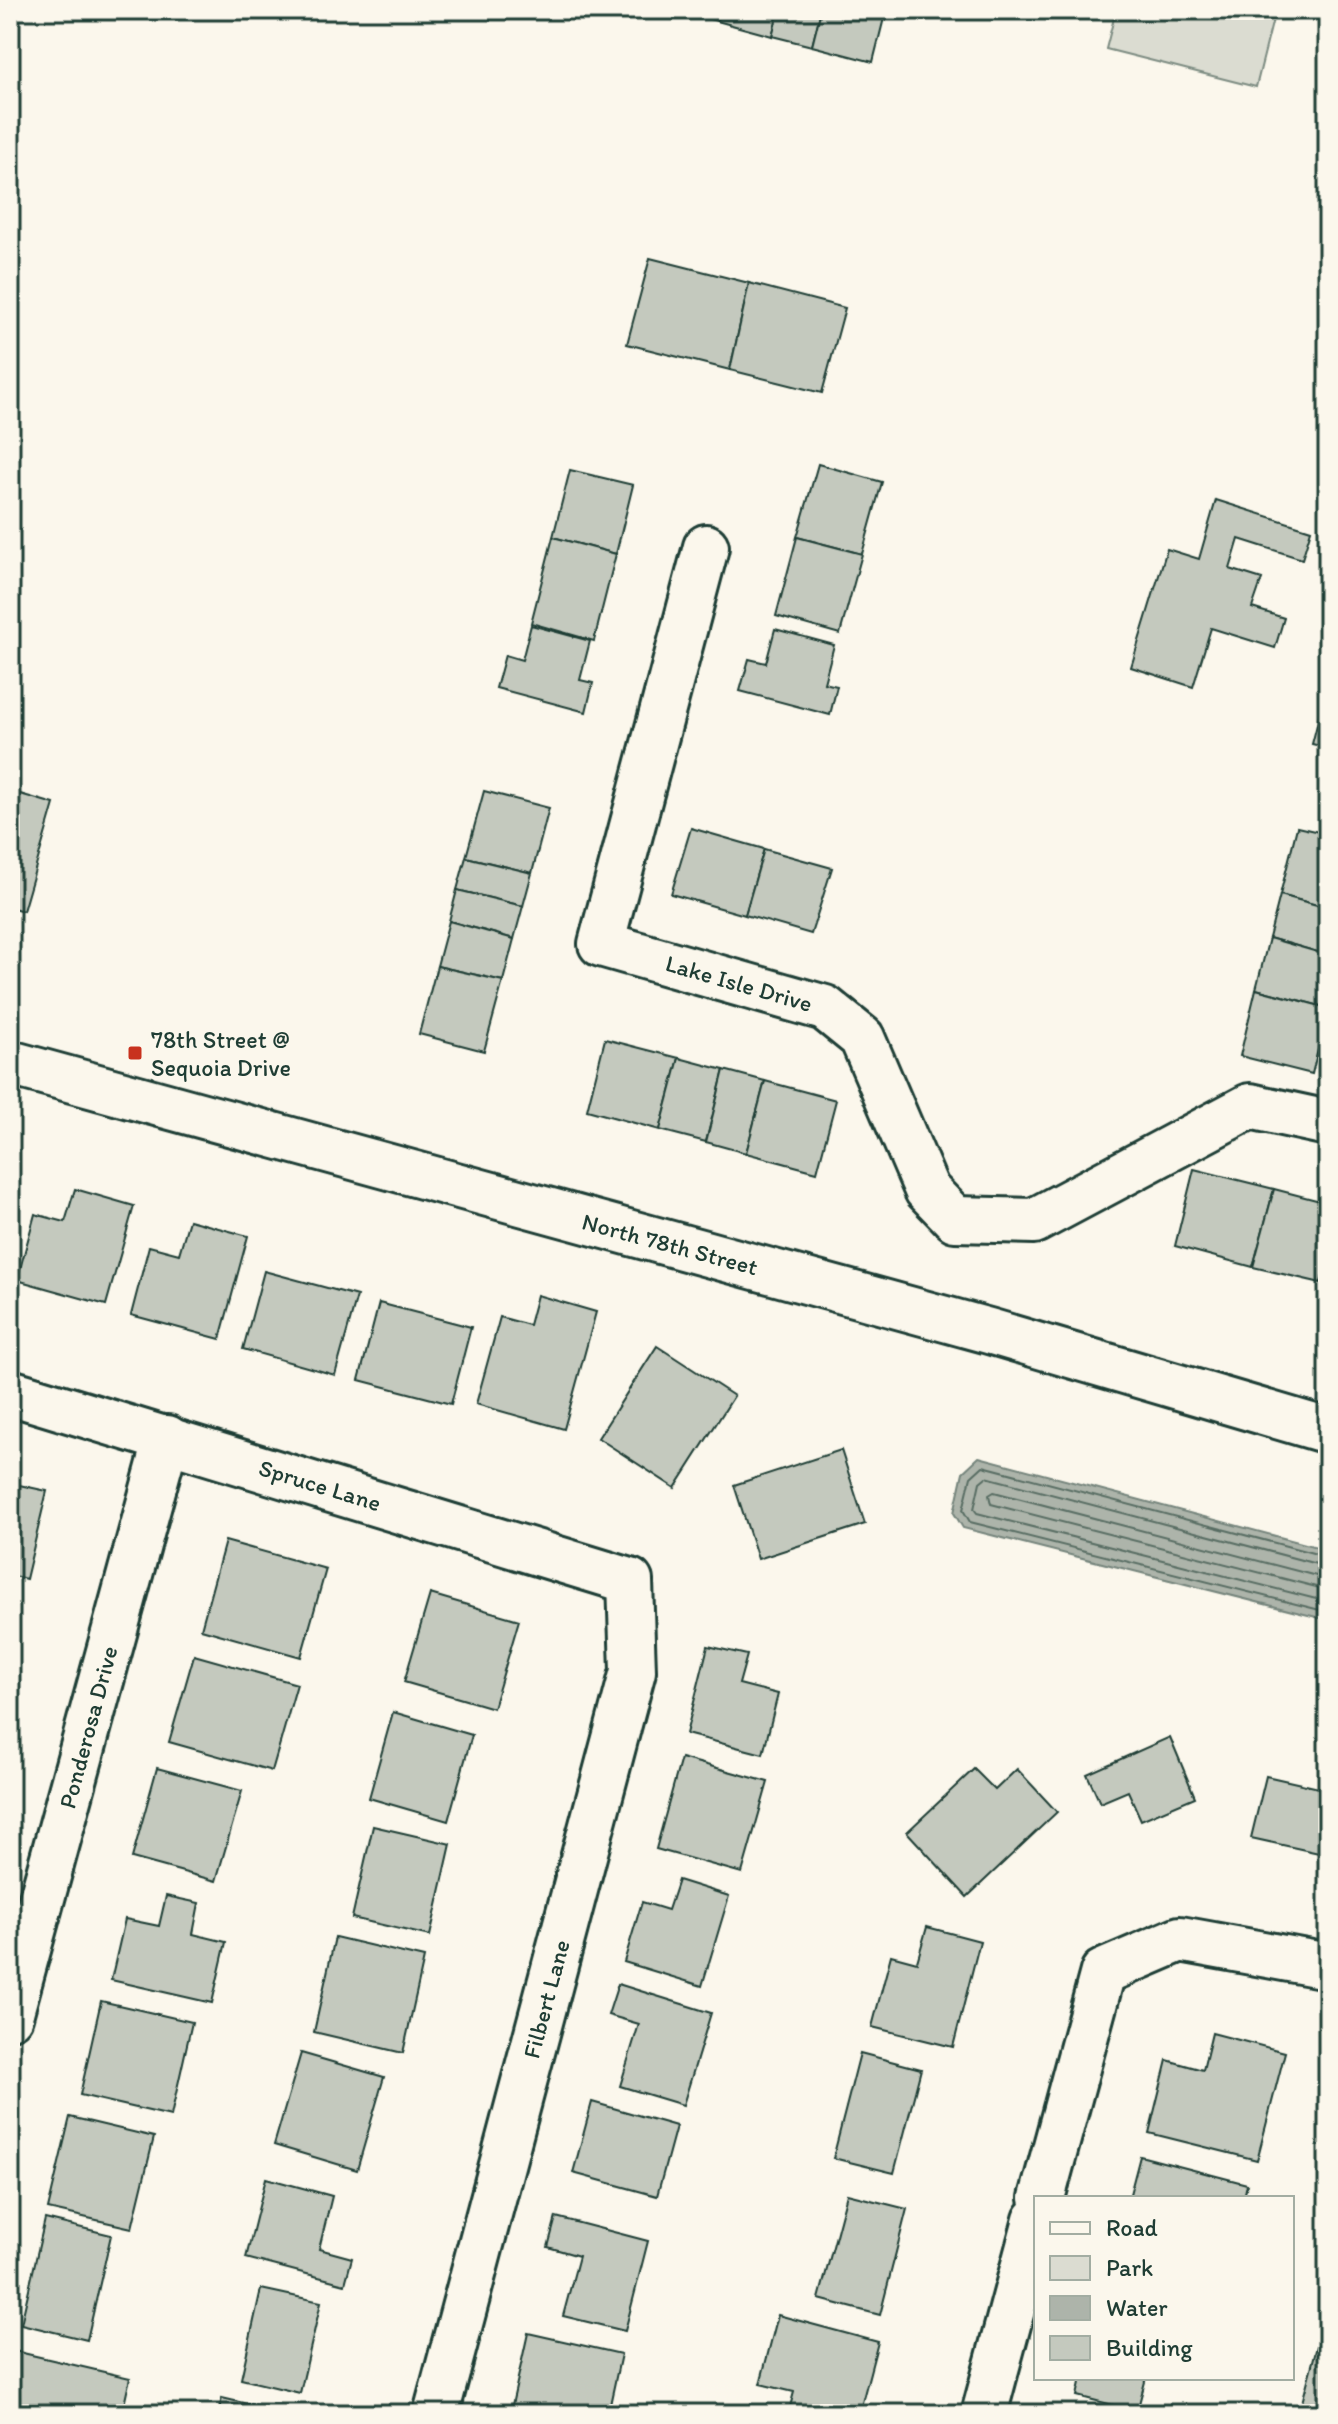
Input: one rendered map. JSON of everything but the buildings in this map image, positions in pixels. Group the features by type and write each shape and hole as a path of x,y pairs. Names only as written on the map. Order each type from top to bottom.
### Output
{"street":[{"name":"Lake Isle Drive","path":"706,547 601,944 825,1008 862,1038 927,1190 955,1219 1034,1221 1250,1106 1328,1123"},
{"name":"North 78th Street","path":"10,1063 989,1331 1328,1431"},
{"name":"Spruce Lane","path":"10,1392 630,1581"},
{"name":"Ponderosa Drive","path":"10,2016 167,1438"},
{"name":"Filbert Lane","path":"436,2414 633,1671 630,1581"},
{"path":"1043,2196 1103,1972 1180,1939 1328,1966"},
{"path":"984,2414 1034,2227"}],"green space":[{"path":"1116,10 1237,10 1273,19 1256,87 1106,49"}],"water":[{"path":"979,1457 1328,1550 1328,1620 963,1528 954,1513 963,1472"}],"place":[{"name":"78th Street @ Sequoia Drive","path":"135,1053"}]}
